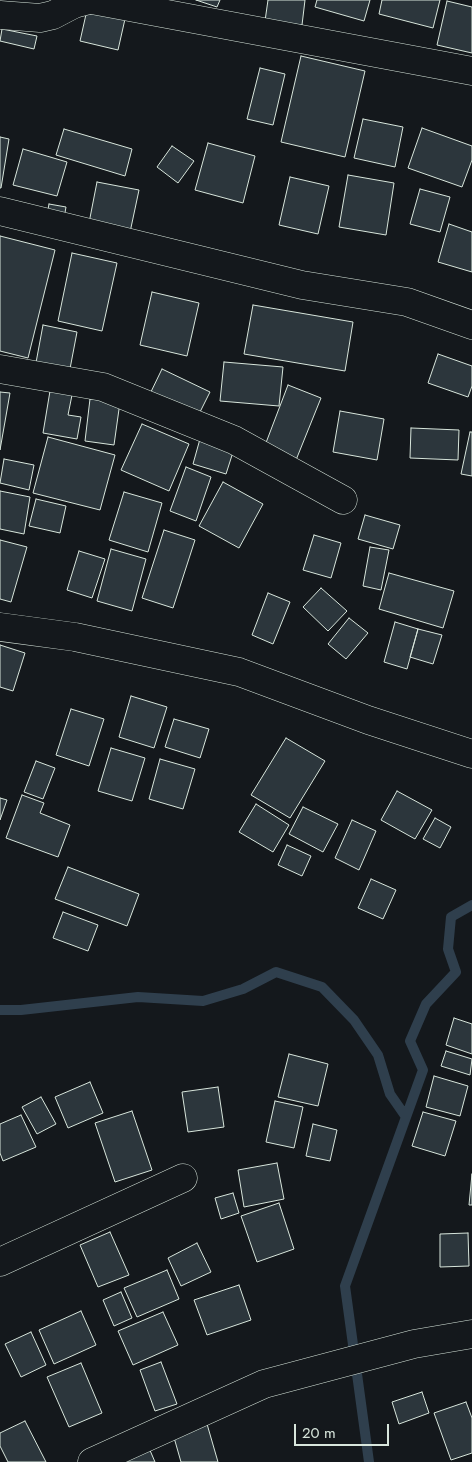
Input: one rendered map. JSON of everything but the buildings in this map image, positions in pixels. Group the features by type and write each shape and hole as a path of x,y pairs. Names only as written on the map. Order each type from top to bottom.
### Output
{"street":[{"path":"0,15 40,18 53,15 74,4 90,0 472,71"},
{"path":"0,211 302,285 407,302 472,325"},
{"path":"0,369 103,387 234,440 343,500"},
{"path":"0,627 75,637 239,672 368,720 472,754"},
{"path":"0,1262 183,1178"},
{"path":"92,1462 264,1384 414,1344 472,1334"}],"waterway":[{"path":"369,1462 345,1286 423,1070 410,1041 426,1004 456,972 448,949 451,917 472,905"},
{"path":"0,1010 21,1010 138,997 203,1001 243,989 276,972 322,987 354,1020 378,1055 390,1094 406,1117"}]}
